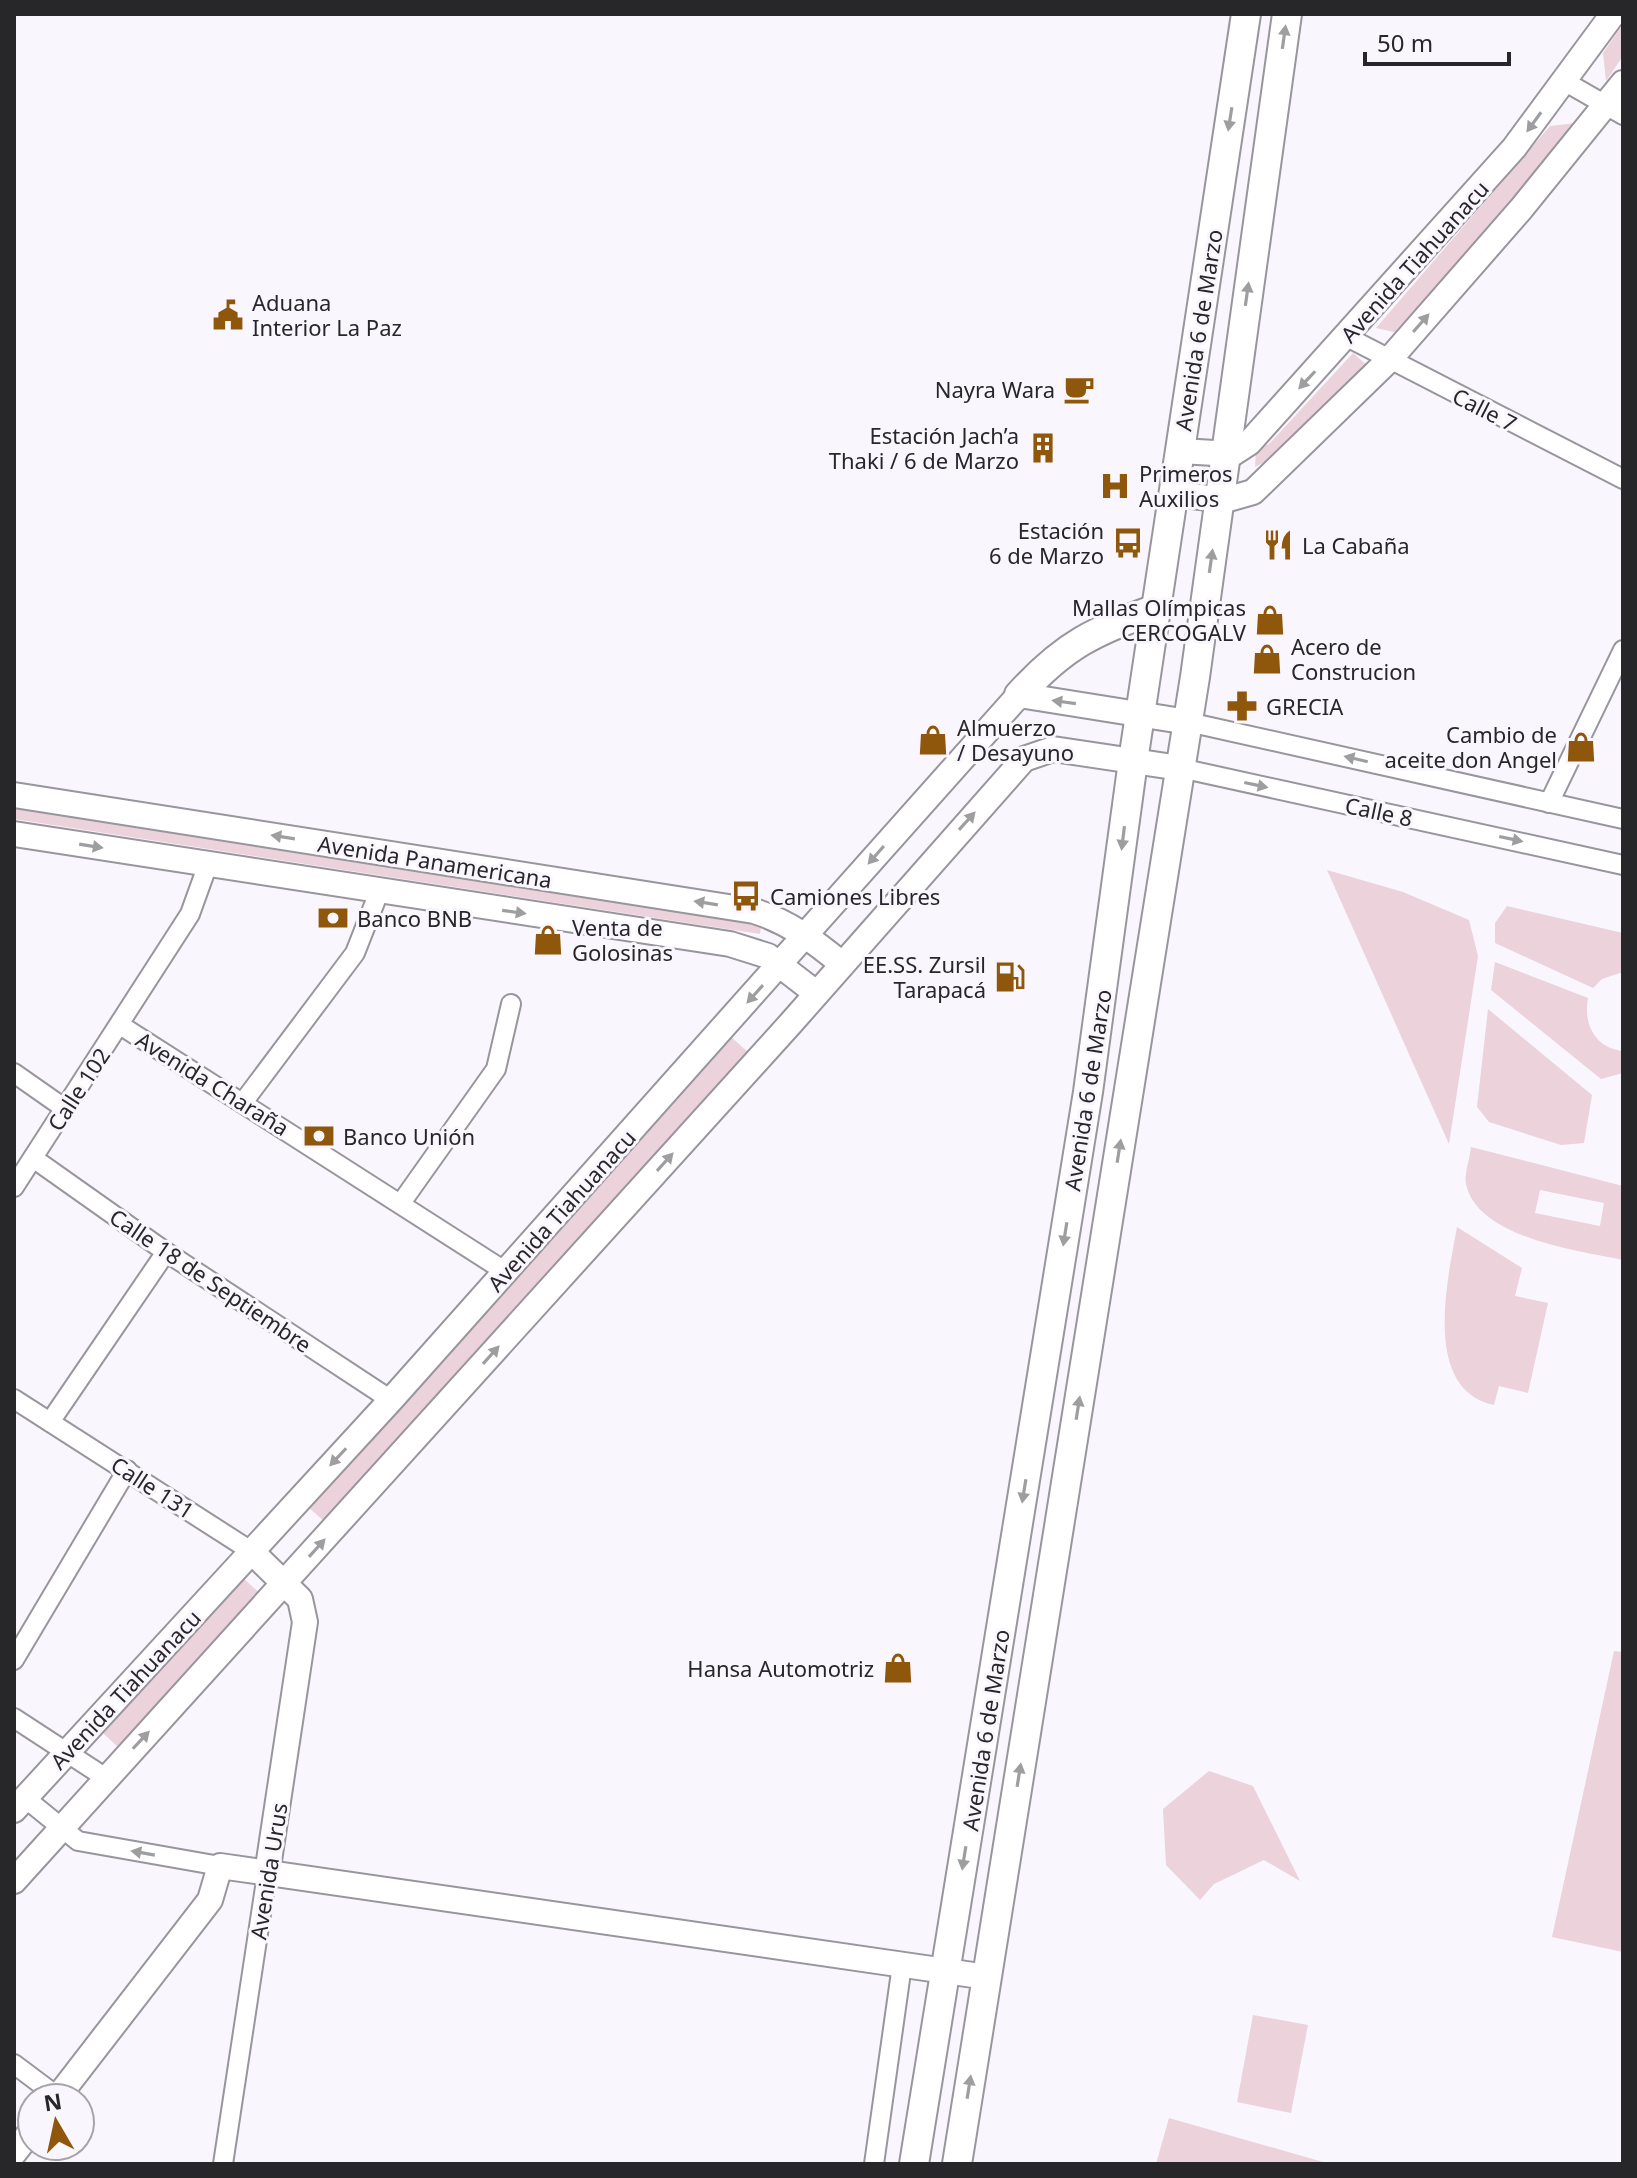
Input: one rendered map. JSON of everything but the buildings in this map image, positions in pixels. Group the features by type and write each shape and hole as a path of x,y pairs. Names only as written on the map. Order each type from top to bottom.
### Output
{"highway":[{"name":"Avenida 6 de Marzo","path":"914,2164 1088,1092 1133,761 1246,14"},
{"name":"Avenida 6 de Marzo","path":"957,2164 1188,722 1287,14"},
{"path":"1019,695 1075,642 1158,608"}],"main road":[{"name":"Avenida Tiahuanacu","path":"1224,455 1240,451 1249,443 1514,148 1613,14"},
{"name":"Avenida Tiahuanacu","path":"1175,494 1219,499 1253,492 1389,360 1615,111 1623,83"},
{"path":"1180,451 1224,455"},
{"path":"1019,695 1141,713"},
{"name":"Avenida Tiahuanacu","path":"20,1804 391,1400 1019,695"},
{"name":"Calle 8","path":"1141,713 1188,722"},
{"name":"Avenida Tiahuanacu","path":"14,1881 286,1583 1024,759 1053,749 1133,761"},
{"name":"Calle 8","path":"1133,761 1180,768"},
{"name":"Avenida Panamericana","path":"14,795 754,911 780,919 842,964"},
{"name":"Avenida Panamericana","path":"14,834 730,944 759,953 781,965 816,993"},
{"name":"Calle 131","path":"251,1551 286,1583"},
{"name":"Avenida Urus","path":"267,1874 305,1622 300,1599 286,1583"},
{"path":"70,2082 210,1900 220,1866 987,1977"}],"street":[{"path":"1564,81 1615,111"},
{"name":"Calle 7","path":"1347,337 1623,479"},
{"path":"1549,803 1623,650"},
{"name":"Calle 8","path":"1188,722 1623,819"},
{"name":"Calle 8","path":"1180,768 1623,865"},
{"name":"Calle 102","path":"14,1187 190,914 208,864"},
{"path":"244,1101 355,953 379,892"},
{"path":"401,1203 496,1069 511,1004"},
{"name":"Avenida Charaña","path":"120,1025 244,1101 506,1272"},
{"path":"14,1073 64,1108"},
{"name":"Calle 18 de Septiembre","path":"33,1158 166,1252 391,1400"},
{"path":"50,1422 166,1252"},
{"name":"Calle 131","path":"14,1399 251,1551"},
{"path":"14,1660 127,1470"},
{"path":"14,1718 106,1778"},
{"path":"20,1804 78,1841 220,1866"},
{"name":"Avenida Urus","path":"223,2164 267,1874"},
{"path":"874,2164 902,1965"},
{"path":"14,2064 38,2082"}],"shaded area":[{"path":"1623,24 1623,56 1606,81 1603,53"},
{"path":"1576,123 1398,333 1376,328 1550,126"},
{"path":"1353,353 1368,366 1270,459 1255,467 1256,449 1269,444"},
{"path":"14,806 762,921 760,934 14,819"},
{"path":"1327,870 1403,892 1469,920 1478,956 1449,1144"},
{"path":"1507,906 1623,933 1623,972 1602,979 1593,988 1495,943 1495,923"},
{"path":"1495,962 1588,998 1589,1025 1598,1040 1623,1051 1623,1073 1601,1079 1491,990"},
{"path":"1488,1009 1592,1095 1584,1143 1561,1145 1489,1122 1477,1107"},
{"path":"731,1037 748,1052 325,1522 308,1507"},
{"path":"1471,1147 1623,1186 1623,1260 1532,1239 1489,1217 1474,1202 1466,1184","holes":["1540,1190 1604,1203 1600,1226 1535,1213"]},
{"path":"1457,1227 1522,1268 1515,1296 1548,1303 1528,1393 1499,1386 1494,1405 1471,1395 1456,1378 1448,1355 1446,1302"},
{"path":"244,1579 262,1595 121,1750 103,1733"},
{"path":"1614,1651 1623,1652 1623,1952 1552,1937"},
{"path":"1209,1771 1253,1786 1300,1881 1264,1860 1214,1884 1200,1900 1166,1865 1163,1809"},
{"path":"1253,2015 1308,2025 1291,2113 1237,2102"},
{"path":"1169,2118 1330,2164 1156,2164"}],"place":[{"name":"Aduana Interior La Paz","path":"228,315"},
{"name":"Nayra Wara","path":"1079,389"},
{"name":"Estación Jach’a Thaki / 6 de Marzo","path":"1043,448"},
{"name":"Primeros Auxilios","path":"1115,486"},
{"name":"Estación 6 de Marzo","path":"1128,543"},
{"name":"La Cabaña","path":"1278,545"},
{"name":"Mallas Olímpicas CERCOGALV","path":"1270,620"},
{"name":"Acero de Construcion","path":"1267,659"},
{"name":"GRECIA","path":"1242,706"},
{"name":"Almuerzo / Desayuno","path":"933,740"},
{"name":"Cambio de aceite don Angel","path":"1581,747"},
{"name":"Camiones Libres","path":"746,896"},
{"name":"Banco BNB","path":"333,918"},
{"name":"Venta de Golosinas","path":"548,940"},
{"name":"EE.SS. Zursil Tarapacá","path":"1010,977"},
{"name":"Banco Unión","path":"319,1136"},
{"name":"Hansa Automotriz","path":"898,1668"}]}
